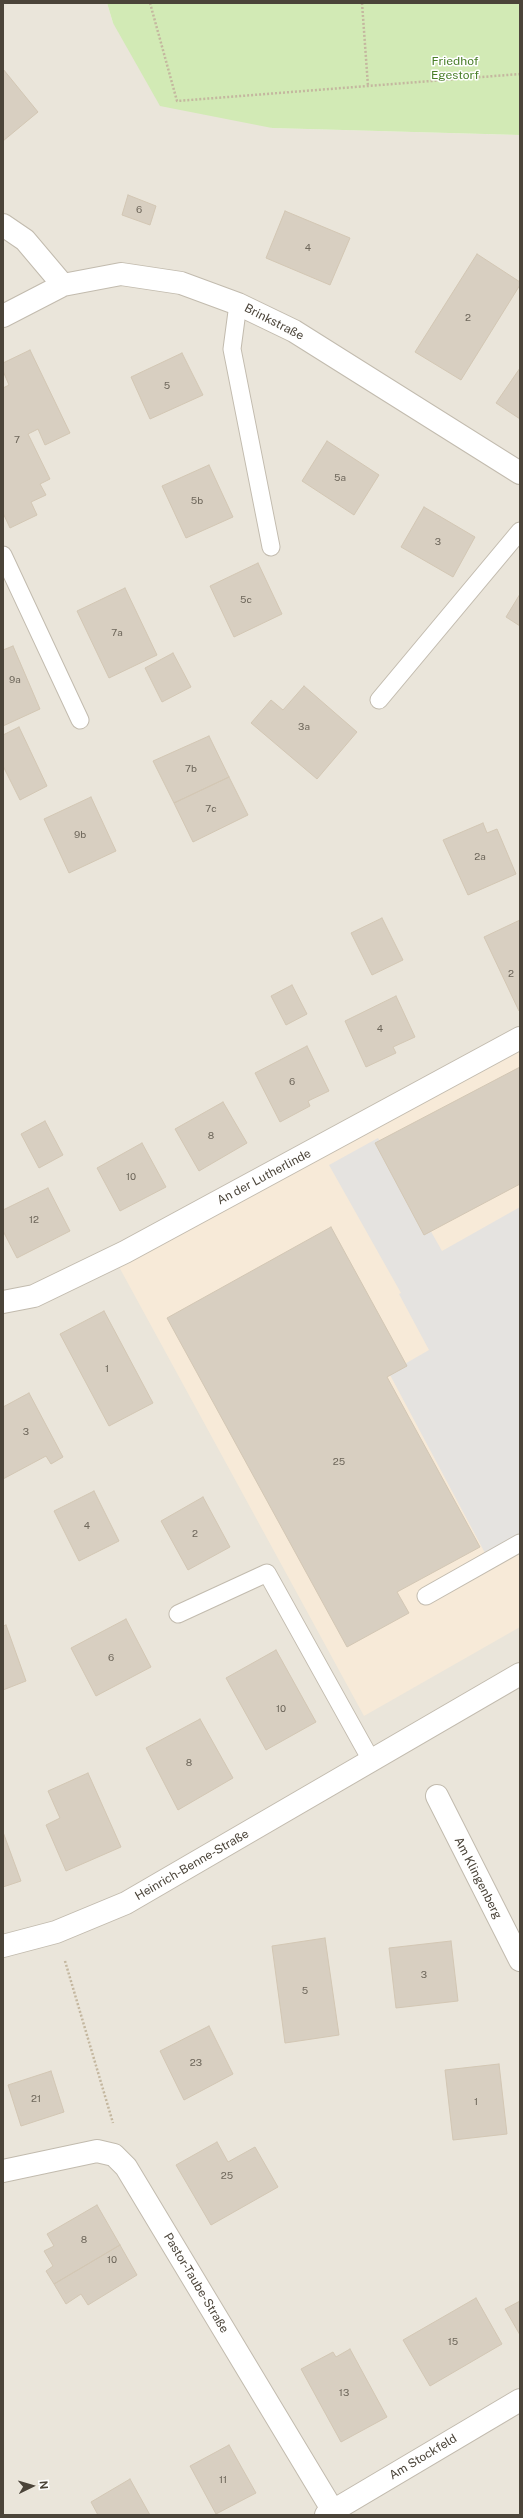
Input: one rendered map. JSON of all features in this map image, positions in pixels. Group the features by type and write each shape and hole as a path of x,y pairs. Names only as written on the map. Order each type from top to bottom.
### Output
{"street":[{"path":"3,226 25,240 63,285"},
{"name":"Brinkstraße","path":"3,316 63,285 121,274 181,283 238,304 294,331 520,473"},
{"name":"An der Lutherlinde","path":"3,1302 34,1296 125,1252 520,1038"},
{"name":"Heinrich-Benne-Straße","path":"3,1946 56,1932 126,1903 520,1674"},
{"name":"Am Klingenberg","path":"437,1796 520,1960"},
{"path":"3,2171 98,2151 114,2155"},
{"name":"Pastor-Taube-Straße","path":"114,2155 126,2167 329,2513"},
{"name":"Am Stockfeld","path":"329,2513 520,2400"}],"lane":[{"path":"238,304 232,349 271,547"},
{"path":"379,700 520,531"},
{"path":"3,555 80,720"},
{"path":"426,1596 520,1543"},
{"path":"178,1614 266,1573 371,1760"}],"path":[{"path":"150,3 177,101 520,74"},
{"path":"362,3 368,86"},
{"path":"56,1932 114,2128 114,2155"}],"shaded area":[{"path":"3,3 107,3 113,23 272,128 520,135 520,2515 3,2515"},
{"path":"520,1047 520,1627 364,1716 118,1265"},
{"path":"378,1138 442,1251 520,1207 520,1553 493,1568 389,1373 429,1350 399,1294 401,1293 329,1165"}],"green space":[{"name":"Friedhof Egestorf","path":"107,3 520,3 520,135 272,128 160,106 113,23"}],"building":[{"path":"3,69 38,112 3,141"},
{"path":"128,195 156,206 150,225 122,215"},
{"path":"285,211 350,238 330,285 266,258"},
{"path":"477,254 520,282 520,285 461,380 415,352"},
{"path":"30,350 70,433 45,445 38,429 28,434 50,479 40,484 46,495 31,502 37,515 10,528 3,513 3,388 9,385 3,371 3,363"},
{"path":"182,353 203,395 150,419 131,377"},
{"path":"520,368 520,419 496,403"},
{"path":"327,441 379,475 354,515 302,481"},
{"path":"209,465 233,517 186,538 162,486"},
{"path":"424,507 475,537 453,577 401,547"},
{"path":"258,563 282,614 234,637 210,586"},
{"path":"125,588 157,655 109,678 77,611"},
{"path":"520,594 520,626 506,617"},
{"path":"13,646 40,709 3,726 3,650"},
{"path":"173,653 191,687 162,702 145,668"},
{"path":"304,686 357,732 317,779 251,723 271,700 283,710"},
{"path":"19,727 47,786 20,800 3,766 3,735"},
{"path":"209,736 229,777 174,803 153,761"},
{"path":"229,777 248,815 193,842 174,803"},
{"path":"91,797 116,851 69,873 44,819"},
{"path":"483,823 487,833 497,829 516,874 468,895 443,840"},
{"path":"382,918 403,960 372,975 351,933"},
{"path":"520,920 520,1011 519,1011 484,937"},
{"path":"292,985 307,1014 286,1025 271,996"},
{"path":"396,996 415,1037 393,1047 396,1053 366,1067 345,1021"},
{"path":"307,1046 329,1091 308,1101 310,1106 280,1122 255,1073"},
{"path":"520,1067 520,1184 424,1235 375,1143"},
{"path":"223,1102 247,1143 199,1171 175,1129"},
{"path":"45,1121 63,1155 39,1168 21,1134"},
{"path":"142,1143 166,1187 120,1211 97,1168"},
{"path":"48,1188 70,1231 17,1258 3,1231 3,1210"},
{"path":"331,1227 407,1366 387,1377 480,1547 397,1592 409,1613 347,1647 167,1318"},
{"path":"104,1311 153,1403 109,1426 60,1334"},
{"path":"29,1393 63,1457 51,1464 46,1456 3,1479 3,1407"},
{"path":"94,1491 119,1541 79,1561 54,1511"},
{"path":"203,1497 230,1547 188,1570 161,1521"},
{"path":"126,1619 151,1667 96,1696 71,1648"},
{"path":"6,1625 26,1681 3,1690 3,1626"},
{"path":"276,1650 316,1722 266,1750 226,1678"},
{"path":"200,1719 233,1778 178,1810 146,1748"},
{"path":"88,1773 121,1847 66,1871 46,1825 60,1818 48,1791"},
{"path":"3,1832 21,1881 3,1887"},
{"path":"325,1938 339,2035 285,2043 272,1946"},
{"path":"451,1941 458,2001 396,2008 389,1948"},
{"path":"209,2026 233,2074 184,2100 160,2051"},
{"path":"499,2064 507,2134 453,2140 445,2070"},
{"path":"51,2071 64,2112 21,2126 8,2085"},
{"path":"217,2142 228,2162 255,2147 278,2187 211,2225 176,2165"},
{"path":"97,2205 120,2245 54,2284 46,2271 53,2266 44,2251 54,2246 47,2234"},
{"path":"120,2245 137,2275 88,2305 81,2294 66,2304 54,2284"},
{"path":"476,2298 502,2344 430,2386 403,2340"},
{"path":"520,2301 520,2335 505,2309"},
{"path":"350,2349 387,2417 341,2442 301,2369 333,2352 336,2357"},
{"path":"229,2445 256,2493 216,2514 190,2466"},
{"path":"130,2479 150,2515 98,2515 91,2502"}]}
